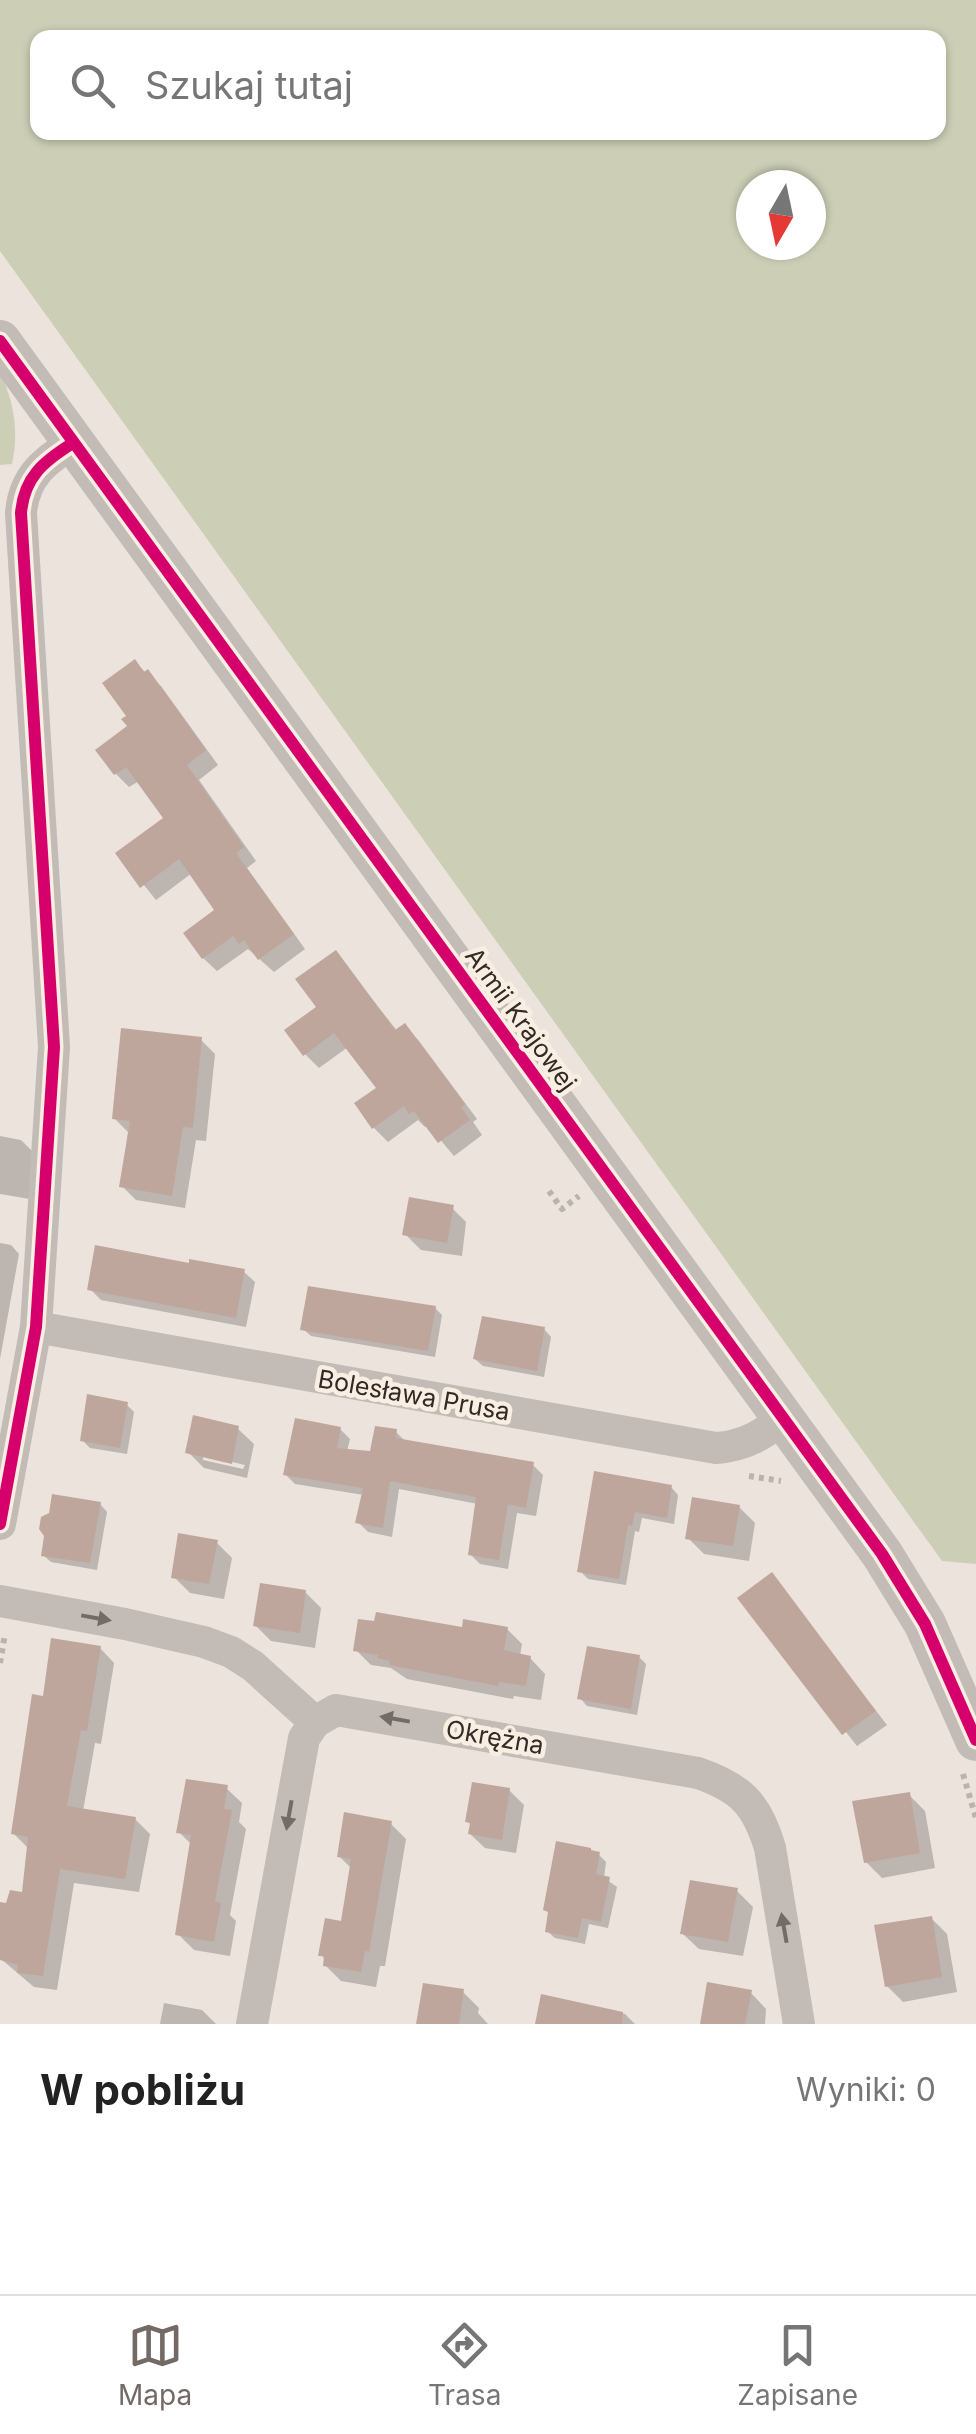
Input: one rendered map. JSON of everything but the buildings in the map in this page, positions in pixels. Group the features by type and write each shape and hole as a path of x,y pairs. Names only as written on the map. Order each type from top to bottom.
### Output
{"street":[{"name":"Armii Krajowej","path":"0,341 784,1418 910,1598 952,1680 976,1740"},
{"path":"0,1524 36,1327 54,1047 21,513 24,492 33,474 72,443"},
{"name":"Bolesława Prusa","path":"36,1327 716,1448 754,1440 784,1418"},
{"path":"5,1602 125,1624 231,1652 253,1666 315,1722 304,1738 252,2024"},
{"name":"Okrężna","path":"315,1722 336,1710 360,1712 698,1773 724,1782 749,1801 762,1822 770,1848 800,2024"}],"path":[{"path":"0,1663 5,1602"}],"green space":[{"path":"0,0 976,0 976,1564 942,1561 0,251"},
{"path":"0,372 12,406 15,440 12,464 0,465"}],"cycle path":[{"path":"0,341 882,1554 925,1624 976,1740"},
{"path":"0,1524 36,1327 54,1047 21,513 26,489 37,471 73,443"}]}
